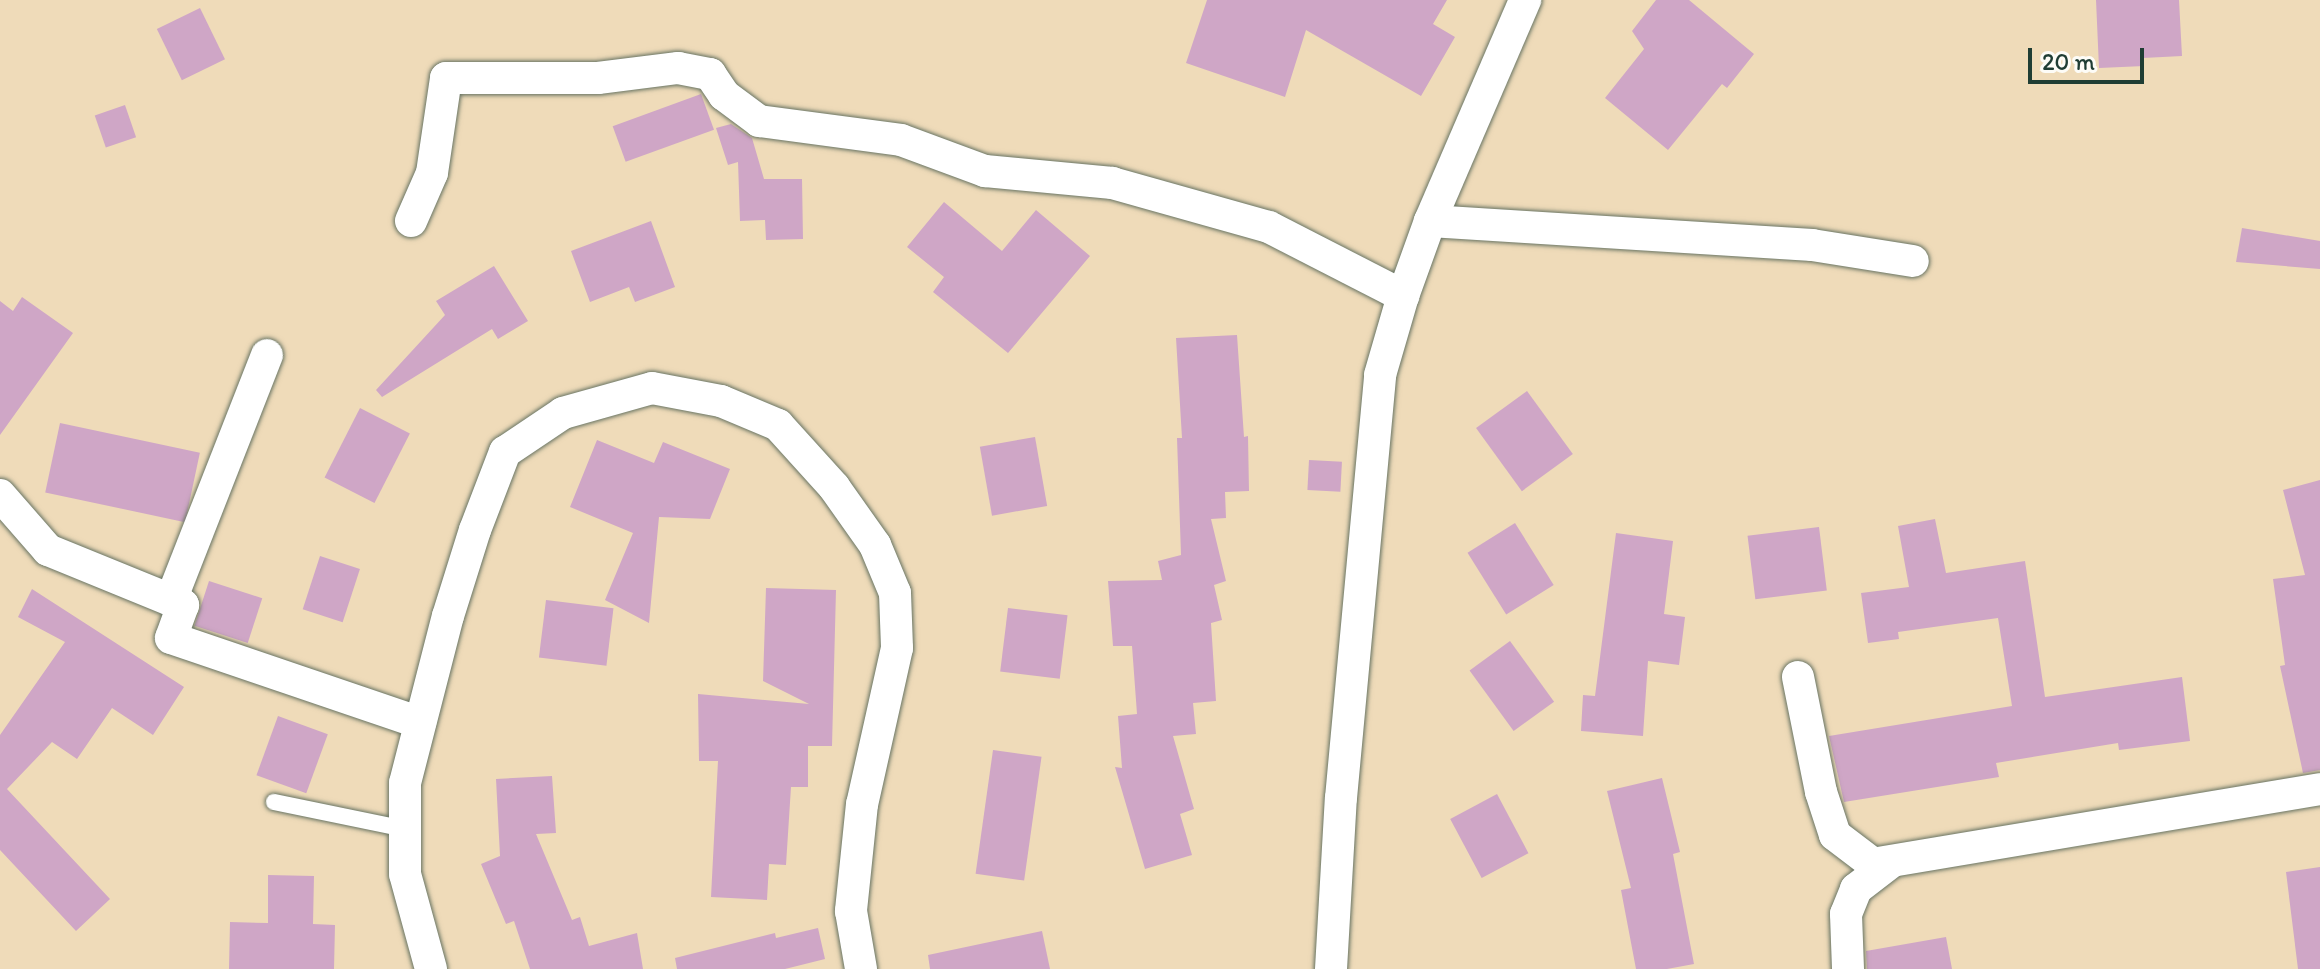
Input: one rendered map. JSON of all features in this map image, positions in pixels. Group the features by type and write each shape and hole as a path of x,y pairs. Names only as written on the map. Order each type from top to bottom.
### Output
{"street":[{"path":"1331,969 1341,798 1380,375 1403,296 1430,221 1525,0"},
{"path":"411,221 432,173 446,78 598,78 678,68 710,74 724,95 759,121 901,140 985,171 1112,183 1269,227 1403,296"},
{"path":"1430,221 1812,245 1913,261"},
{"path":"171,600 267,355"},
{"path":"431,969 405,874 405,783 470,545 505,452 563,413 652,388 721,401 778,425 834,487 875,545 895,593 897,648 862,804 851,911 861,969"},
{"path":"0,495 48,550 183,605 171,638 420,723"},
{"path":"1798,677 1821,792 1835,835 1873,864 2320,789"},
{"path":"1848,969 1846,914 1856,889 1890,863"}],"lane":[{"path":"274,802 405,829"}],"building":[{"path":"1207,0 1447,0 1433,24 1455,37 1421,96 1306,30 1285,97 1186,63"},
{"path":"1656,0 1689,0 1754,54 1727,88 1722,84 1668,150 1605,98 1644,49 1632,31"},
{"path":"2096,0 2179,0 2182,56 2143,58 2144,66 2099,68"},
{"path":"200,8 225,59 182,80 157,29"},
{"path":"701,94 714,130 626,162 613,126"},
{"path":"125,105 136,137 106,148 95,115"},
{"path":"731,124 752,138 764,179 802,179 803,239 766,240 765,220 740,221 738,162 728,165 716,128"},
{"path":"944,202 1002,251 1036,210 1090,256 1008,353 933,292 944,277 907,247"},
{"path":"651,221 675,287 635,302 629,287 590,302 571,251"},
{"path":"2242,228 2320,241 2320,269 2236,262"},
{"path":"494,266 528,321 498,339 492,329 382,397 376,390 445,315 436,301"},
{"path":"22,297 73,333 0,435 0,301 13,311"},
{"path":"1237,335 1244,437 1248,436 1249,491 1225,492 1226,518 1211,519 1226,581 1214,585 1222,620 1211,623 1216,701 1193,703 1196,734 1173,736 1194,809 1180,814 1192,855 1145,869 1115,767 1122,768 1118,716 1137,714 1132,646 1113,646 1108,581 1162,580 1158,561 1181,555 1177,438 1182,438 1176,338"},
{"path":"1527,391 1573,454 1522,491 1476,428"},
{"path":"360,408 410,433 374,503 325,477"},
{"path":"60,423 200,453 185,522 45,492"},
{"path":"1035,437 1047,506 992,516 980,447"},
{"path":"597,440 654,463 663,442 730,469 710,519 659,517 649,623 605,600 633,533 570,507"},
{"path":"1309,460 1342,462 1340,492 1307,490"},
{"path":"2320,480 2320,770 2303,773 2280,666 2285,665 2273,579 2305,575 2283,490"},
{"path":"1935,519 1946,573 2025,561 2045,697 2182,677 2190,741 2119,750 2118,743 1996,763 1999,777 1844,802 1829,736 2012,706 1998,618 1898,632 1899,639 1868,643 1861,593 1909,587 1898,526"},
{"path":"1515,523 1554,585 1506,615 1468,553"},
{"path":"1819,527 1827,591 1755,599 1748,536"},
{"path":"1616,533 1673,541 1664,614 1685,617 1679,665 1648,661 1643,736 1581,731 1583,695 1595,696"},
{"path":"320,556 360,569 343,622 303,609"},
{"path":"209,581 262,598 248,643 194,626"},
{"path":"766,588 836,590 832,746 808,746 808,787 791,787 786,865 769,864 767,900 711,897 718,761 699,761 698,694 809,704 763,681"},
{"path":"32,589 184,687 153,735 112,708 77,759 52,742 7,789 110,899 76,931 0,850 0,735 65,642 18,617"},
{"path":"546,600 613,608 606,666 539,658"},
{"path":"1008,608 1068,615 1060,679 1000,672"},
{"path":"1510,641 1554,702 1514,731 1470,670"},
{"path":"278,716 328,734 306,793 256,775"},
{"path":"993,750 1042,757 1024,881 976,874"},
{"path":"552,776 556,833 536,834 572,920 580,917 589,946 637,933 643,969 530,969 514,921 506,924 481,864 500,856 496,779"},
{"path":"1662,778 1680,852 1673,854 1694,964 1667,969 1636,969 1621,890 1631,888 1607,791"},
{"path":"1497,794 1528,853 1482,878 1450,819"},
{"path":"2320,867 2320,969 2298,969 2286,872"},
{"path":"268,875 314,876 313,924 335,925 334,969 229,969 230,922 268,923"},
{"path":"818,928 825,959 785,969 677,969 675,958 775,933 776,938"},
{"path":"1042,931 1050,969 930,969 928,955"},
{"path":"1946,937 1952,969 1867,969 1866,951"}]}
